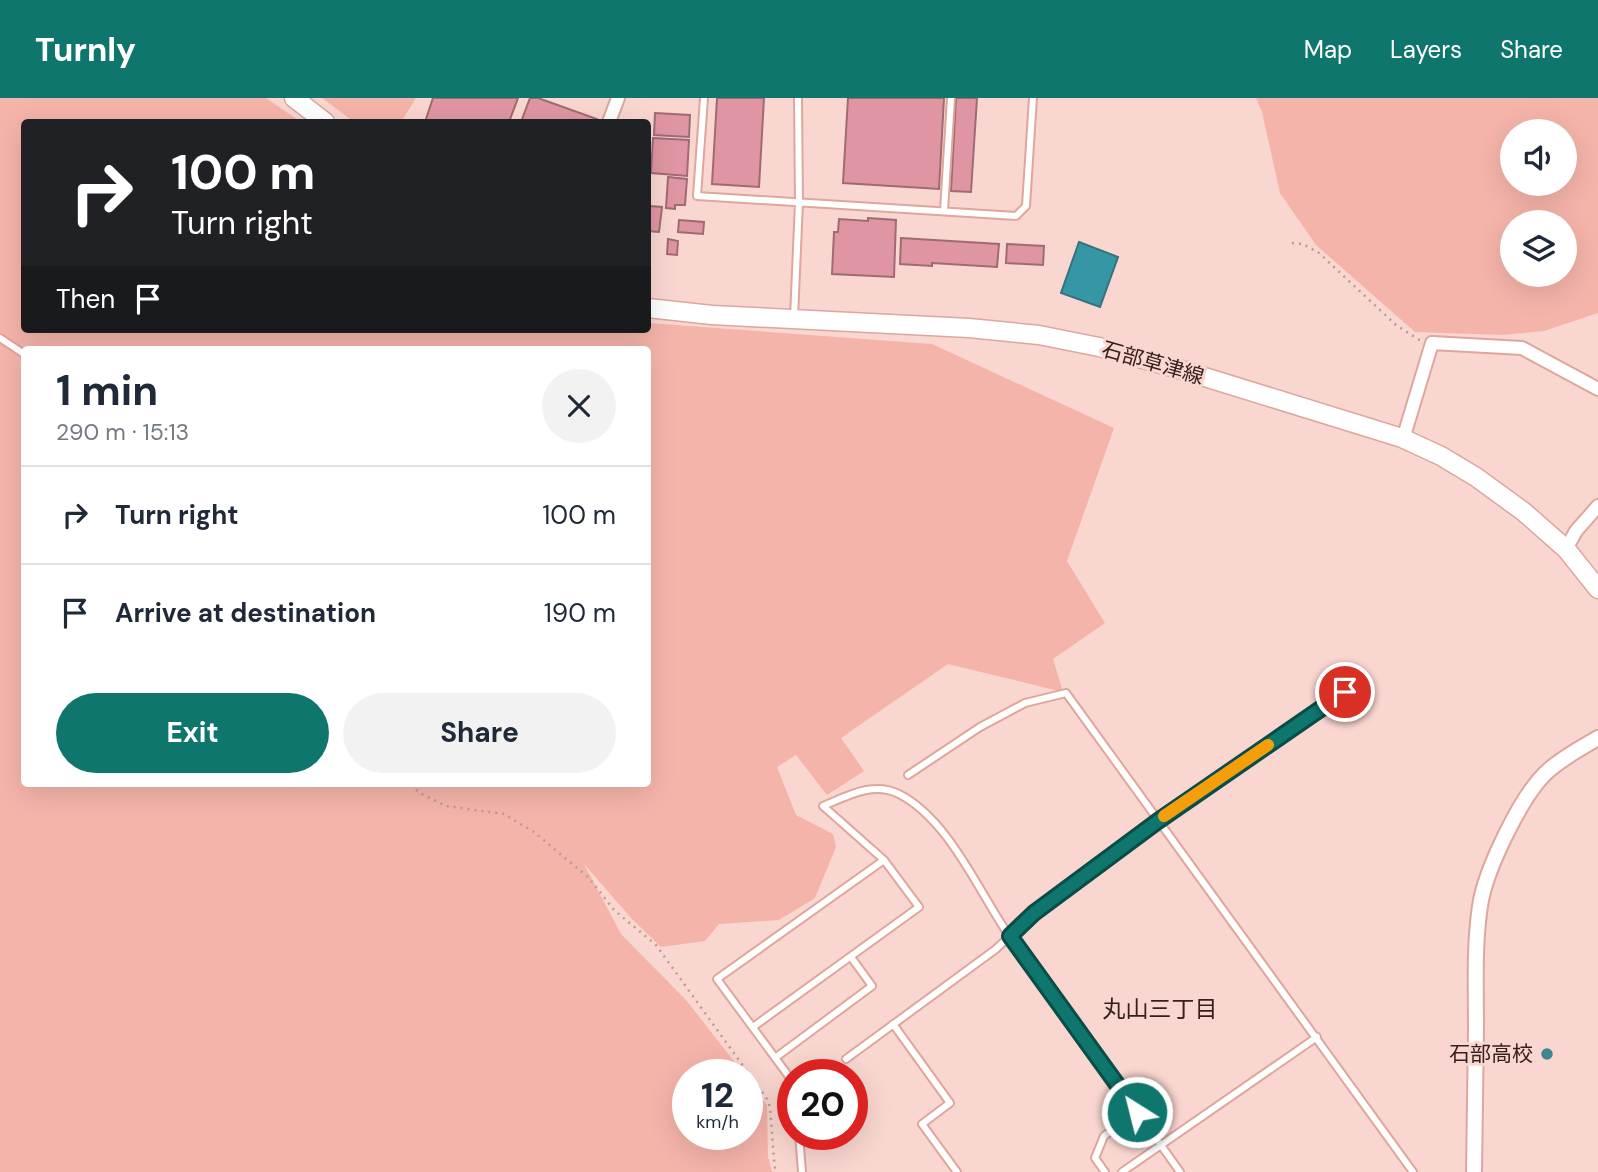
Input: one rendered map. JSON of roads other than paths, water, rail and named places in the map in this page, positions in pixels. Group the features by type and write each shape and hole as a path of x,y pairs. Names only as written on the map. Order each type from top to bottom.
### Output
{"main road":[{"path":"294,98 322,119"},
{"name":"石部草津線","path":"651,308 712,315 969,328 1039,335 1099,347 1182,370 1403,439 1441,456 1476,477 1524,512 1566,549 1598,589"}],"street":[{"path":"610,119 618,98"},
{"path":"1403,439 1432,343 1522,348 1598,389"},
{"path":"1566,549 1576,531 1598,506"},
{"path":"1474,1172 1476,951 1480,905 1485,885 1505,839 1534,786 1565,758 1598,738"}],"lane":[{"path":"704,98 697,195 1016,216 1026,206 1033,98"},
{"path":"794,320 799,202 798,98"},
{"path":"944,211 951,98"},
{"path":"0,338 21,352"},
{"path":"846,1059 996,949 1034,913 1158,821 1345,692"},
{"path":"908,775 980,727 1025,703 1066,693 1413,1172"},
{"path":"753,1027 919,907 884,860 823,806 867,788 898,793 929,816 974,876 1010,936 1180,1172"},
{"path":"777,1061 717,979 884,860"},
{"path":"775,1058 872,986 850,957"},
{"path":"893,1024 950,1104 922,1124 957,1172"},
{"path":"1122,1172 1317,1037"},
{"path":"1105,1172 1095,1158 1104,1136 1137,1112"},
{"path":"800,1150 802,1172"}],"water":[{"path":"1079,242 1118,257 1100,307 1061,293"}],"place":[{"name":"石部高校","path":"1547,1054"}],"district":[{"name":"丸山三丁目","path":"1160,1009"}]}
